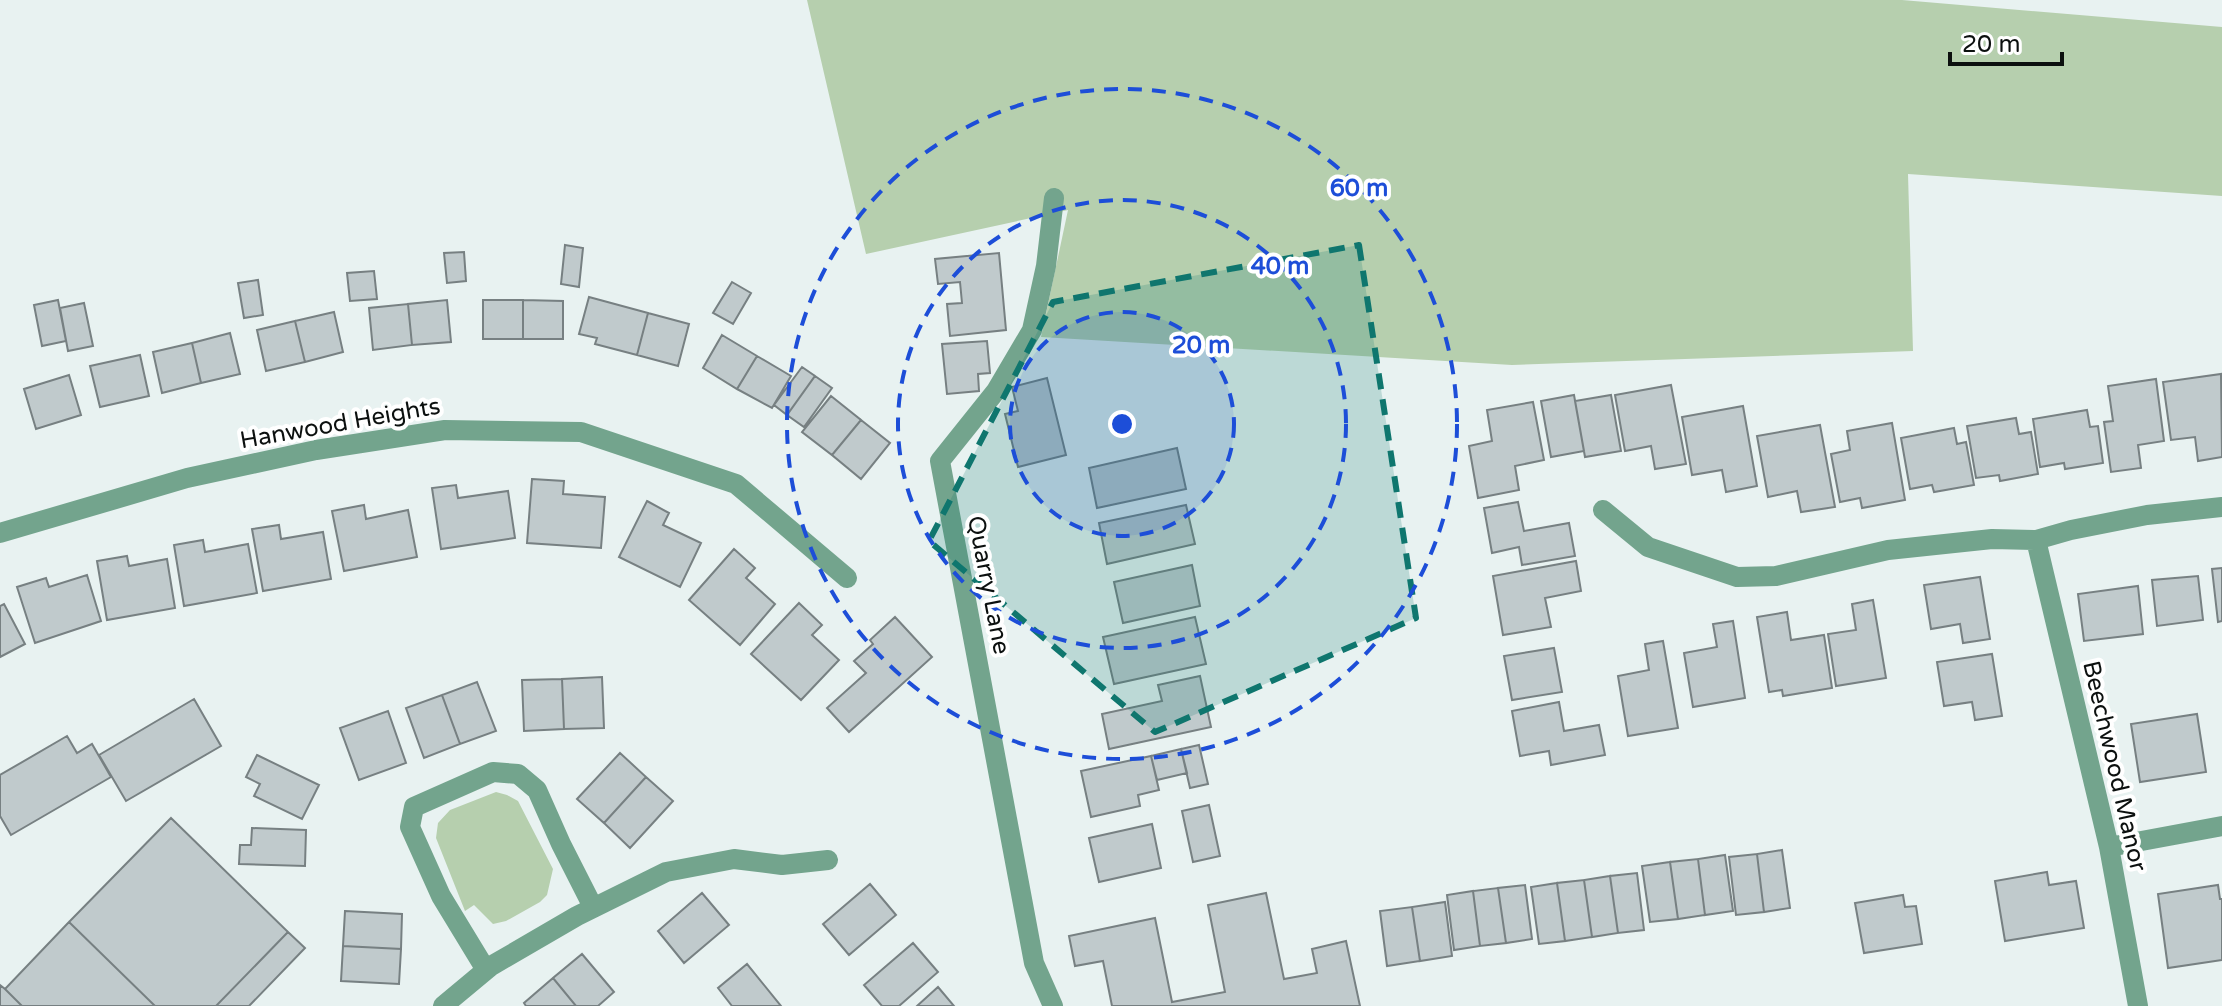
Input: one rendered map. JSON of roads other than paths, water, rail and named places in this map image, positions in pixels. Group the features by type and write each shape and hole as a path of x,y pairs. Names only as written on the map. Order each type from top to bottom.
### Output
{"street":[{"name":"Quarry Lane","path":"1053,1006 1034,963 940,461 996,391 1032,330 1046,266 1054,198"},
{"name":"Hanwood Heights","path":"2,525 187,478 316,450 445,430 581,432 736,484 847,578"},
{"path":"1603,510 1648,547 1737,577 1776,576 1888,550 1992,539 2036,540 2147,515 2222,507"},
{"name":"Beechwood Manor","path":"2036,540 2109,847 2138,1006"},
{"path":"486,970 441,896 410,827 414,807 493,772 518,774 537,790 593,907"},
{"path":"2109,847 2222,826"},
{"path":"443,1006 486,970 593,907 666,872 734,859 782,865 828,860"}]}
